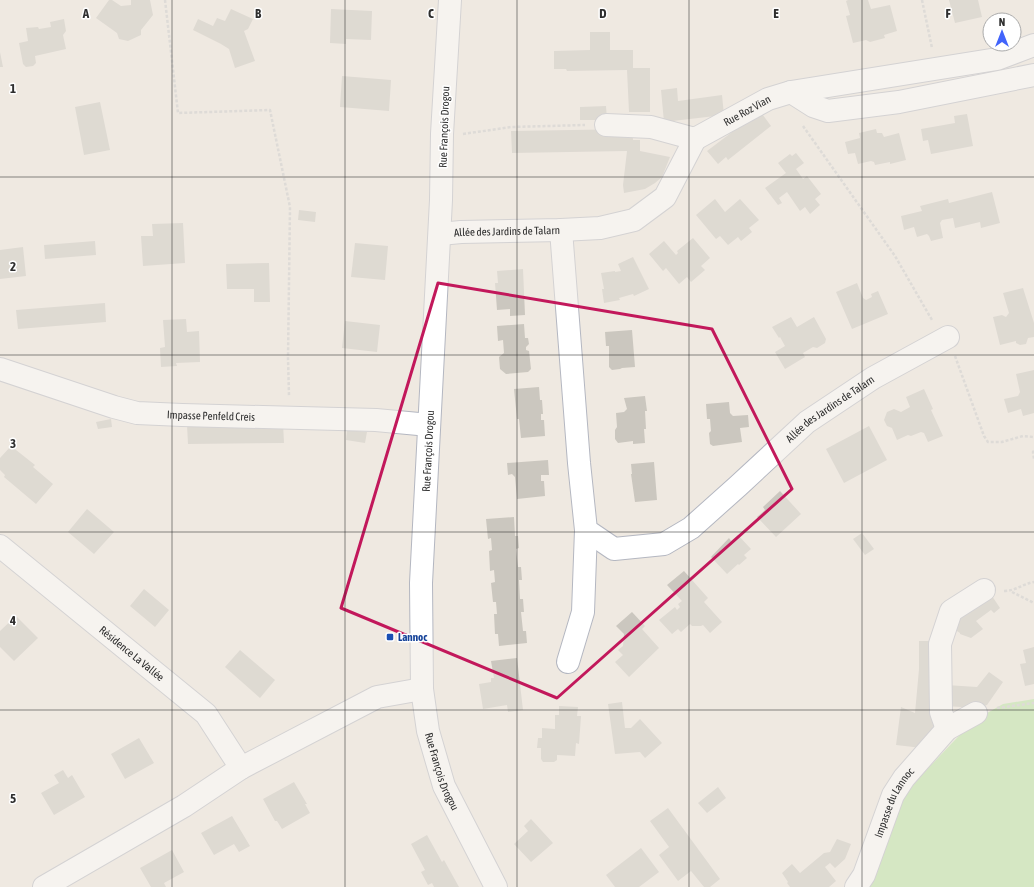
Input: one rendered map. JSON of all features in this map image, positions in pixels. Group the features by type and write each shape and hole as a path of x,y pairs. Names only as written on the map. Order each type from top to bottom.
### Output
{"street":[{"name":"Rue François Drogou","path":"450,0 442,134 440,234 421,583 422,689 428,731 444,786 496,887"},
{"name":"Rue Roz Vian","path":"695,139 768,99 791,92 997,59 1034,45"},
{"path":"791,92 813,106 828,111 899,102 1034,74"},
{"path":"561,230 600,228 634,220 665,197 695,139 650,127 606,125"},
{"name":"Allée des Jardins de Talarn","path":"440,234 461,232 561,230 579,463 586,530 583,612 568,662"},
{"name":"Allée des Jardins de Talarn","path":"586,530 614,549 664,544 691,528 807,422 873,378 946,338"},
{"name":"Impasse Penfeld Creis","path":"0,369 114,407 137,413 376,420 429,425"},
{"name":"Résidence La Vallée","path":"3,553 206,714 241,768"},
{"path":"947,729 941,712 940,644 951,611 984,590"},
{"path":"44,887 184,806 241,768 377,697 422,689"},
{"name":"Impasse du Lannoc","path":"856,887 864,875 893,795 904,778 947,729 976,713"}],"path":[{"path":"165,0 178,113 270,110 290,207 288,358 289,418"},
{"path":"922,0 937,69"},
{"path":"791,92 804,128 895,256 946,338 984,436 988,442 1002,442 1023,436 1034,437"},
{"path":"460,134 511,127 606,125"},
{"path":"1034,451 1034,459"},
{"path":"1012,591 1027,583 1034,582"},
{"path":"984,590 1012,591 1034,603"},
{"path":"976,713 1002,706 1034,703"}],"highlighted area":[{"path":"438,283 712,329 792,489 557,698 341,608"}],"green space":[{"path":"1034,699 1034,887 862,887 897,801 973,721 1003,704"}],"building":[{"path":"109,0 112,0 121,6 131,5 131,0 150,0 153,15 141,30 141,35 128,41 119,39 117,33 96,18"},
{"path":"868,0 871,9 890,5 897,31 884,35 885,38 870,42 866,40 853,43 846,16 850,15 846,1"},
{"path":"949,0 978,0 982,17 955,23"},
{"path":"231,9 253,19 248,29 244,31 255,61 235,68 229,49 193,30 198,19 213,26 217,18 225,21"},
{"path":"331,9 372,11 371,40 346,39 346,44 330,43"},
{"path":"64,19 66,31 63,35 66,49 35,56 36,63 33,66 26,67 23,64 19,43 28,41 26,28 38,27 39,29 51,27 50,22"},
{"path":"590,32 610,32 610,50 633,50 633,68 650,68 650,112 629,112 627,70 567,71 566,69 554,69 554,51 590,50"},
{"path":"0,52 3,67 0,67"},
{"path":"342,76 391,80 389,111 340,107"},
{"path":"677,88 678,101 722,95 724,115 664,122 661,90"},
{"path":"100,102 110,150 84,155 75,107"},
{"path":"606,106 607,120 580,120 580,107"},
{"path":"760,111 771,126 728,160 726,157 718,164 707,151"},
{"path":"967,114 973,146 931,154 928,140 923,141 921,129 955,123 954,116"},
{"path":"632,129 633,140 640,140 640,151 670,157 662,177 645,189 624,193 623,185 627,151 512,153 511,131"},
{"path":"876,129 877,133 882,133 884,137 899,133 906,160 890,164 890,162 875,165 874,162 871,161 858,164 855,153 848,154 845,142 860,138 859,133"},
{"path":"796,153 804,163 796,169 803,179 807,176 821,194 815,199 820,205 810,214 805,207 800,211 787,192 779,198 782,203 778,205 765,188 786,173 778,163 790,154 792,156"},
{"path":"992,192 1000,223 981,228 980,222 955,228 953,218 942,220 940,223 943,238 931,241 927,234 917,237 914,227 904,230 901,216 922,211 920,206 948,199 949,203"},
{"path":"715,199 725,212 740,199 759,220 749,228 752,232 741,241 738,237 728,245 720,236 716,239 696,215"},
{"path":"299,210 316,212 315,222 298,220"},
{"path":"183,223 185,263 143,266 141,236 153,236 152,224"},
{"path":"693,238 710,258 701,266 705,270 691,282 687,277 679,284 666,268 663,271 649,254 664,241 676,255 678,253 677,251"},
{"path":"95,241 96,255 45,259 44,245"},
{"path":"355,243 388,246 385,280 351,277"},
{"path":"23,247 26,276 0,279 0,250"},
{"path":"633,257 649,289 634,296 633,294 619,298 620,300 604,303 602,289 604,289 601,273 621,271 618,264"},
{"path":"269,263 270,302 254,302 254,289 227,289 226,264"},
{"path":"523,269 525,315 510,316 510,309 497,310 495,283 498,283 497,271"},
{"path":"857,283 863,298 866,300 872,297 871,294 878,291 888,314 852,329 836,292"},
{"path":"1023,288 1034,323 1034,337 1028,338 1026,344 1020,345 1016,343 1016,341 1000,345 993,317 1002,315 1006,317 1009,313 1003,293"},
{"path":"105,303 106,322 18,329 16,310"},
{"path":"791,317 797,327 814,317 826,339 825,343 817,348 813,347 803,353 805,357 785,369 775,352 785,346 772,327"},
{"path":"186,319 187,332 199,331 200,362 176,363 177,366 161,367 160,348 165,347 163,320"},
{"path":"345,321 380,325 377,352 342,348"},
{"path":"524,324 525,338 528,338 529,344 526,347 526,350 529,351 531,369 528,372 506,374 500,369 499,357 504,353 503,340 498,341 497,326"},
{"path":"632,330 635,367 612,370 609,367 609,346 606,346 605,332"},
{"path":"1034,370 1034,413 1023,416 1021,409 1008,413 1004,399 1018,396 1020,392 1016,374"},
{"path":"539,387 543,414 541,414 541,420 544,420 545,436 521,438 519,419 517,419 514,389"},
{"path":"924,389 933,409 931,410 943,436 928,442 924,433 921,432 911,436 908,435 897,440 892,428 887,426 884,420 887,412 894,409 901,412 910,407 906,397"},
{"path":"645,396 647,411 645,411 645,443 633,444 633,441 618,443 615,439 615,430 617,427 616,413 624,412 627,409 624,398"},
{"path":"729,402 730,413 733,416 748,415 749,427 740,428 742,442 713,446 710,444 710,419 707,419 706,404"},
{"path":"111,419 112,427 98,429 96,422"},
{"path":"283,423 284,443 188,444 187,425"},
{"path":"869,426 887,460 844,483 826,449"},
{"path":"347,430 367,432 365,443 346,440"},
{"path":"11,446 35,465 33,467 53,484 36,504 4,477 5,475 0,470 0,458"},
{"path":"548,460 549,475 541,475 541,481 544,481 545,496 517,499 515,477 512,474 508,475 507,463"},
{"path":"654,462 657,500 635,502 631,464"},
{"path":"780,491 801,514 776,537 757,517 765,510 763,507"},
{"path":"87,509 114,532 94,554 68,532"},
{"path":"514,517 515,536 518,536 519,548 516,549 518,567 521,567 522,580 519,580 520,599 523,599 524,612 521,612 523,631 526,631 527,643 499,646 498,634 495,634 494,614 497,614 496,602 493,602 491,583 495,582 494,570 490,571 489,551 492,550 491,538 488,539 486,519"},
{"path":"862,533 874,549 865,555 853,539"},
{"path":"738,535 751,549 744,555 747,558 727,574 711,557 729,538 731,541"},
{"path":"684,571 708,598 704,602 722,622 710,633 703,625 692,626 690,624 681,632 678,629 672,634 659,620 675,607 677,610 680,607 678,604 682,601 667,585"},
{"path":"144,589 169,610 155,627 130,606"},
{"path":"990,593 1000,608 994,613 991,610 976,621 983,629 971,638 960,634 949,626"},
{"path":"632,612 645,626 642,629 659,648 629,677 615,662 623,655 618,650 623,646 624,634 616,626"},
{"path":"16,616 38,638 14,661 0,647 0,631"},
{"path":"919,641 933,641 938,667 932,737 922,748 896,745 901,707 915,713 919,669"},
{"path":"1034,647 1034,684 1025,686 1020,664 1026,663 1023,650"},
{"path":"240,650 275,680 260,698 225,667"},
{"path":"517,658 523,710 508,712 507,705 483,709 479,684 491,682 491,678 494,678 491,661"},
{"path":"989,672 1003,682 987,705 977,708 945,706 946,685 977,687"},
{"path":"622,702 625,728 631,728 640,719 662,743 645,758 640,752 615,754 608,704"},
{"path":"559,706 578,707 577,716 581,716 579,744 576,743 575,756 557,755 557,760 554,762 543,762 541,759 541,748 537,748 538,738 542,738 542,728 555,729 555,715 559,715"},
{"path":"139,738 154,763 125,779 111,754"},
{"path":"63,770 68,778 72,775 85,797 54,815 41,793 59,783 54,775"},
{"path":"294,782 307,804 305,804 310,813 282,829 277,821 275,821 263,799"},
{"path":"718,787 726,798 707,813 698,803"},
{"path":"668,808 720,879 710,887 704,887 691,871 678,881 659,855 669,847 650,821"},
{"path":"232,816 250,846 239,852 234,844 214,855 201,833"},
{"path":"531,819 553,843 531,862 514,844 528,831 524,826"},
{"path":"427,835 442,862 444,860 459,887 434,887 432,883 428,885 421,872 425,870 411,844"},
{"path":"837,839 851,844 845,859 835,868 830,863 825,867 836,881 829,887 790,887 782,873 792,864 800,873 824,853 830,852"},
{"path":"641,848 659,872 639,887 615,887 606,875"},
{"path":"172,850 184,872 164,883 166,887 151,887 140,868"}],"place":[{"name":"Lannoc","path":"390,637"}]}
